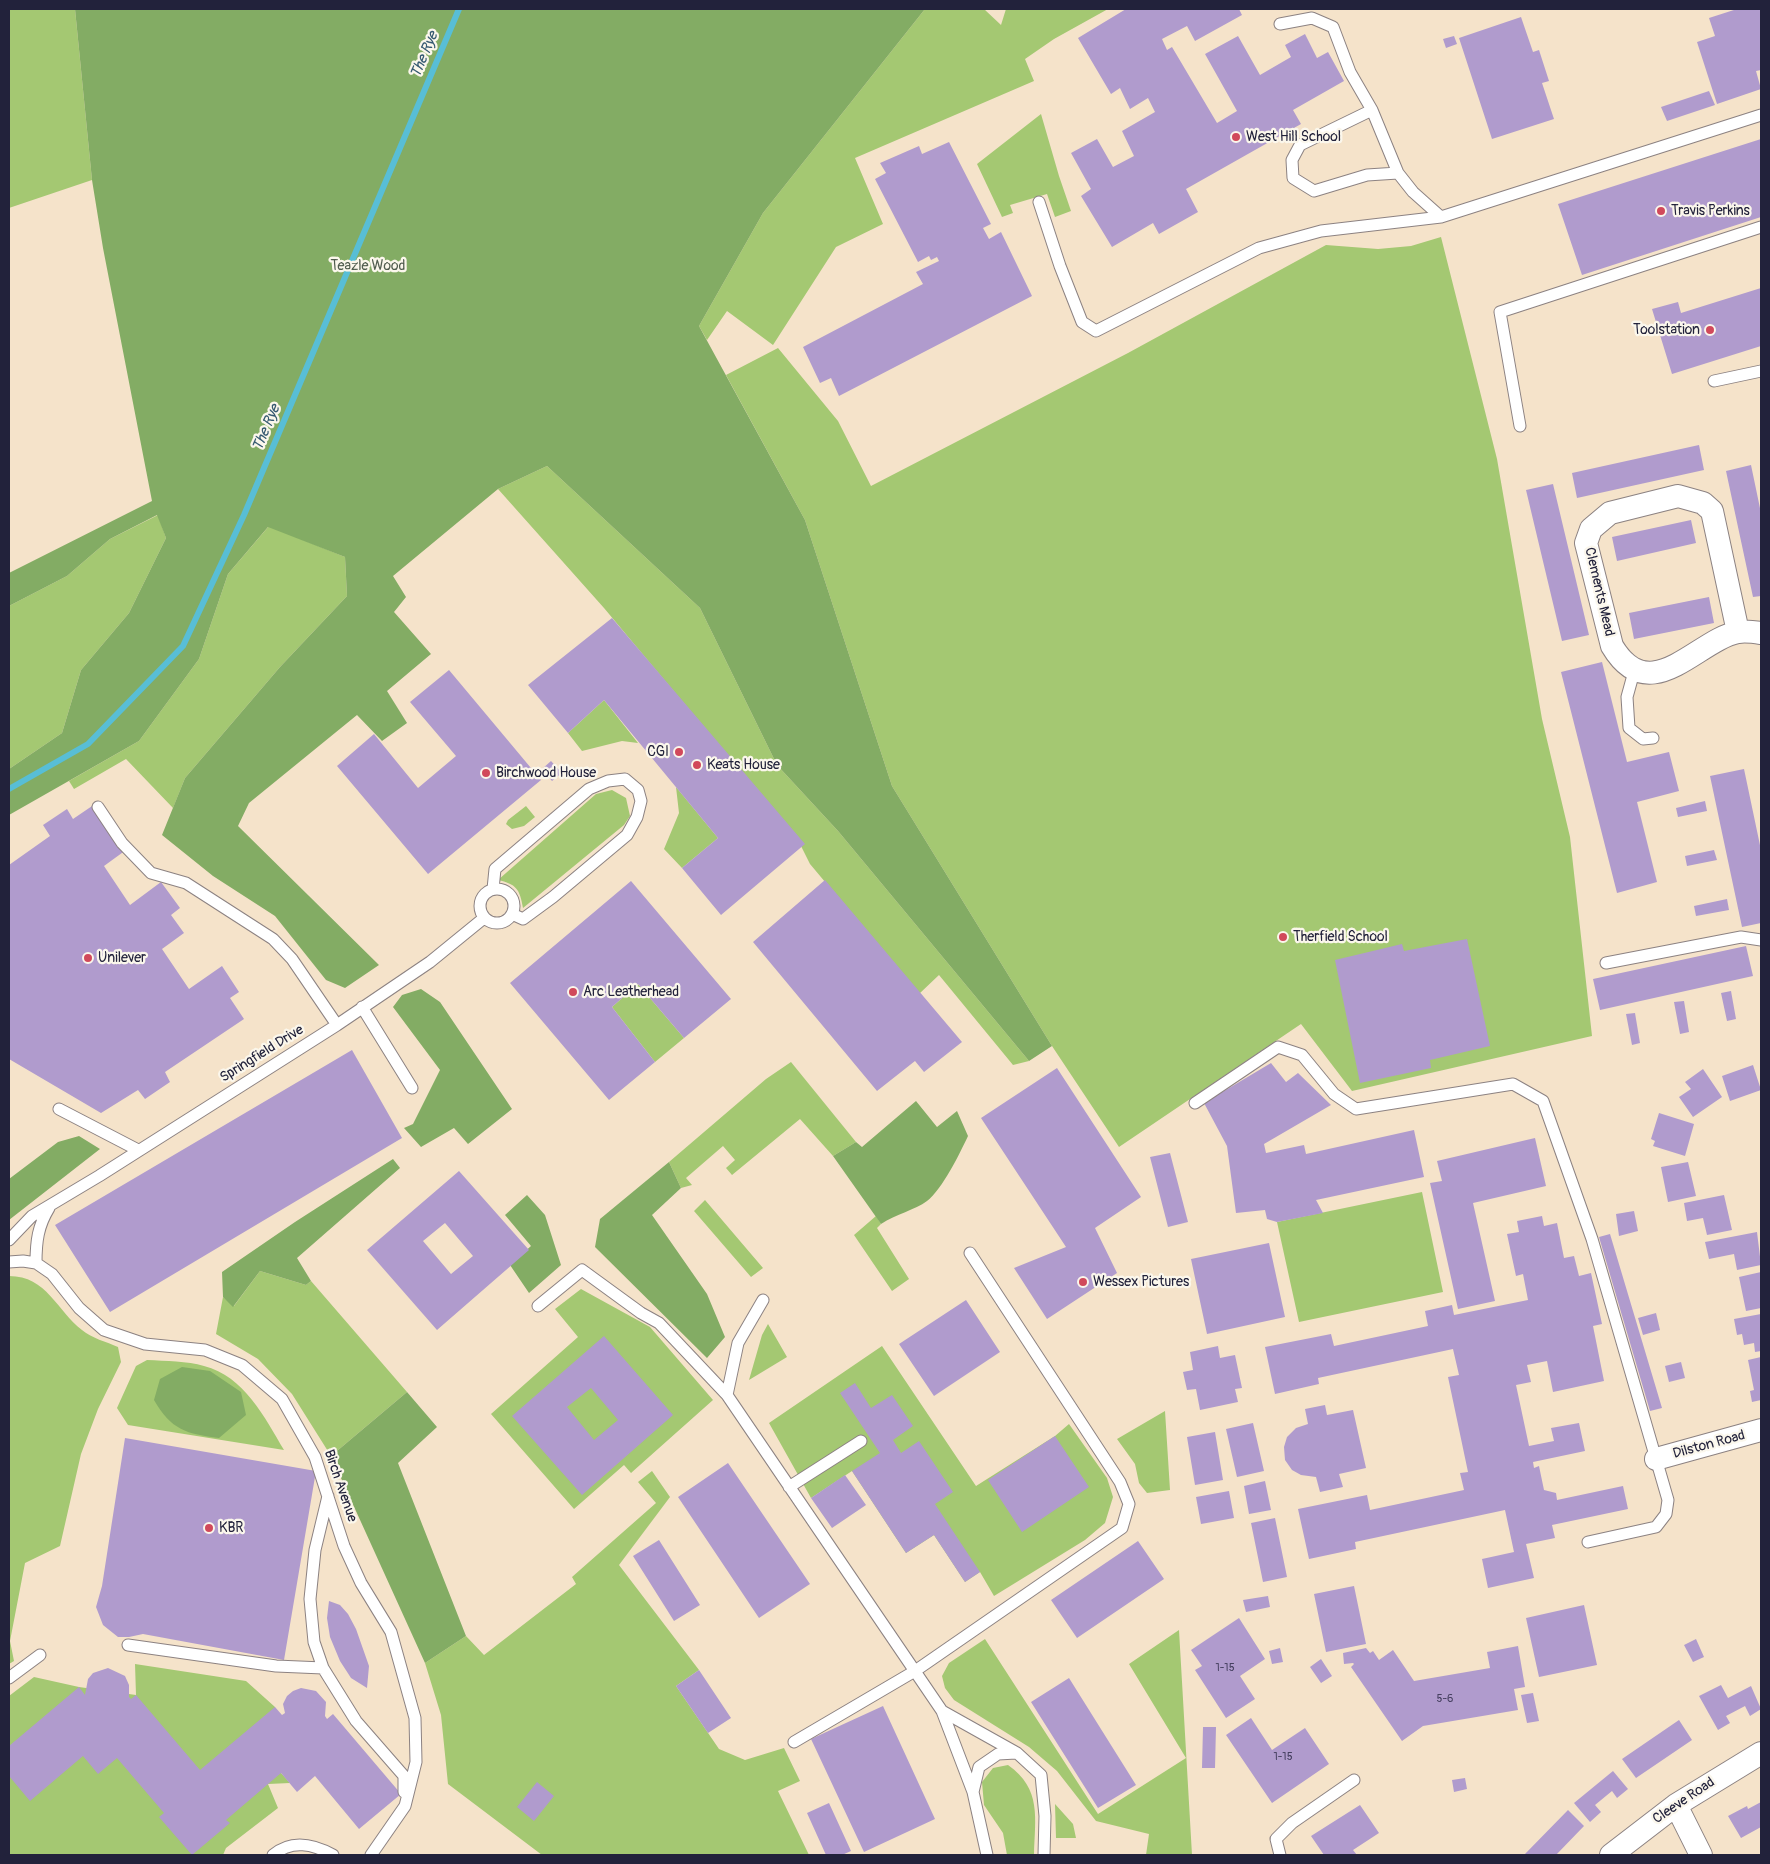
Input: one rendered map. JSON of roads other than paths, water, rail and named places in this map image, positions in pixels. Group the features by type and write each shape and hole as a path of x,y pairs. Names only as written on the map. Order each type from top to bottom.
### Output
{"street":[{"name":"Clements Mead","path":"1635,668 1620,659 1612,646 1586,543 1591,529 1610,513 1678,496 1703,503 1712,511 1738,632"},
{"path":"1635,668 1651,672 1670,669 1738,632 1761,633"},
{"name":"Dilston Road","path":"1656,1458 1761,1430"},
{"name":"Cleeve Road","path":"1611,1855 1676,1805 1761,1753"},
{"path":"1676,1805 1701,1855"}],"lane":[{"path":"1280,24 1312,18 1333,27 1350,72 1372,110 1398,173 1414,192 1441,217"},
{"path":"1372,110 1300,144 1292,160 1293,178 1314,191 1367,175 1398,173"},
{"path":"1039,202 1060,266 1082,322 1096,331 1259,248 1321,231 1441,217 1761,115"},
{"path":"1520,426 1500,312 1761,227"},
{"path":"1714,381 1761,371"},
{"path":"1635,668 1626,697 1629,728 1643,738 1653,738"},
{"path":"493,889 495,869 515,849 590,789 608,781 625,779 638,790 641,801 636,818 627,835 553,897 523,919 512,914"},
{"path":"98,807 122,843 151,873 186,882 273,939 292,959 337,1025"},
{"path":"493,889 505,891 510,895 514,906 512,914 504,923 497,924 484,918 479,906 484,894 493,889"},
{"name":"Springfield Drive","path":"9,1240 32,1216 337,1025 430,962 484,918"},
{"path":"1606,963 1741,936 1761,940"},
{"path":"362,1008 412,1088"},
{"path":"1194,1103 1278,1047 1302,1054 1334,1094 1356,1109 1514,1084 1543,1101 1592,1239 1668,1500 1666,1514 1656,1527 1588,1542"},
{"path":"59,1109 138,1150"},
{"path":"9,1262 23,1260 36,1263 40,1222 50,1206"},
{"path":"794,1742 915,1671 1122,1528 1129,1504 1120,1482 970,1253"},
{"name":"Birch Avenue","path":"36,1263 52,1274 79,1308 104,1330 145,1344 205,1350 242,1365 282,1399 315,1457 344,1546 361,1584 391,1632 415,1718 416,1762 405,1806 371,1855"},
{"path":"538,1306 582,1270 641,1314 659,1323 727,1395 942,1711 974,1792 988,1855"},
{"path":"727,1395 738,1343 763,1300"},
{"path":"790,1486 861,1441"},
{"path":"328,1496 315,1550 310,1599 314,1642 324,1668 356,1721 404,1776 405,1806"},
{"path":"128,1645 276,1666 324,1668"},
{"path":"9,1678 40,1655"},
{"path":"942,1711 1017,1753 1040,1775 1045,1816 1044,1855"},
{"path":"974,1792 979,1767 998,1754 1017,1753"},
{"path":"1280,1855 1276,1839 1292,1823 1354,1780"},
{"path":"273,1855 291,1845 310,1845 333,1855"}],"waterway":[{"name":"The Rye","path":"9,789 88,744 183,646 244,515 459,9"}],"place":[{"name":"West Hill School","path":"1236,137"},
{"name":"Travis Perkins","path":"1661,211"},
{"name":"Toolstation","path":"1710,330"},
{"name":"CGI","path":"679,752"},
{"name":"Keats House","path":"697,765"},
{"name":"Birchwood House","path":"486,773"},
{"name":"Therfield School","path":"1283,937"},
{"name":"Unilever","path":"88,958"},
{"name":"Arc Leatherhead","path":"573,992"},
{"name":"Wessex Pictures","path":"1083,1282"},
{"name":"KBR","path":"209,1528"}],"park label":[{"name":"Teazle Wood","path":"368,266"}]}
